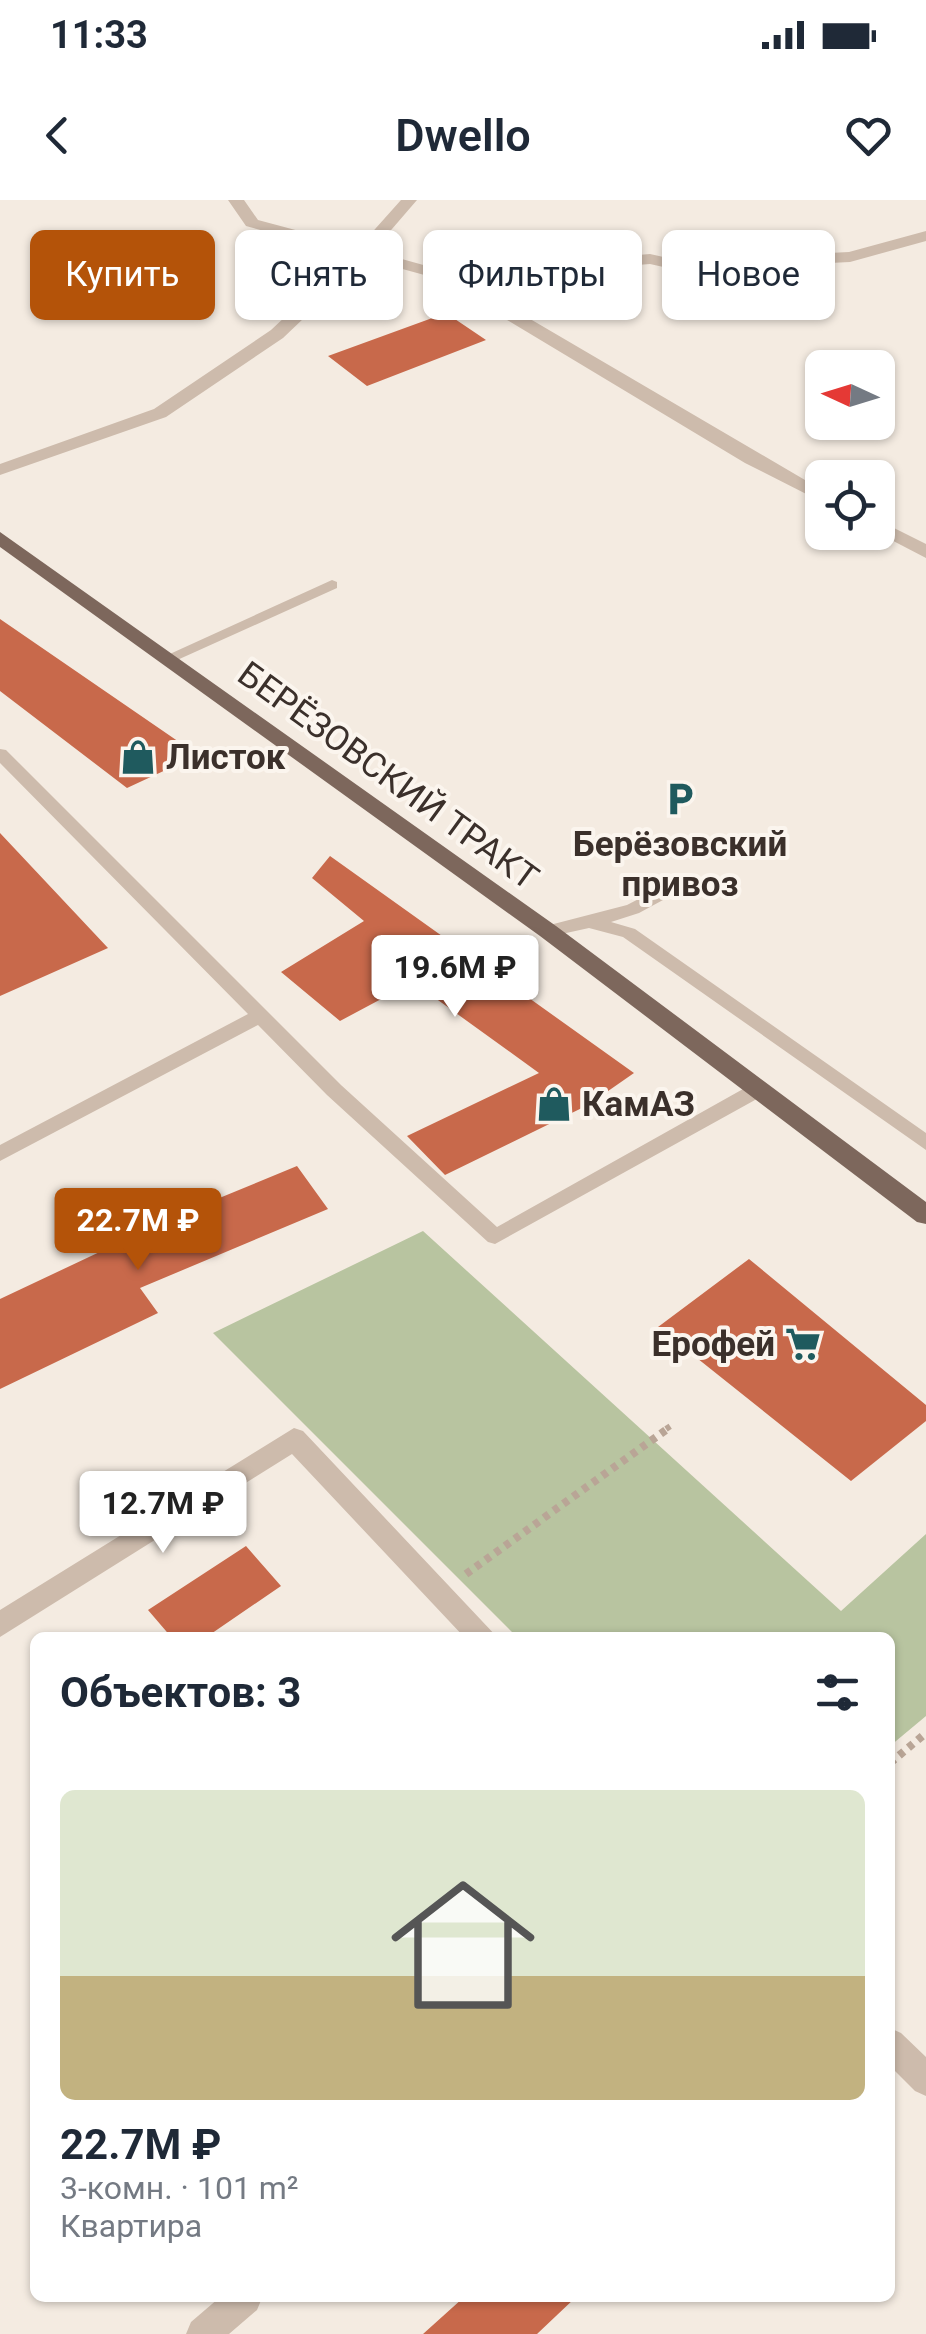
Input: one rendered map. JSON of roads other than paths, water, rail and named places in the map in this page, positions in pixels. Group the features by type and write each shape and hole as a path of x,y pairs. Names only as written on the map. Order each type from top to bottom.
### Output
{"main road":[{"name":"БЕРЁЗОВСКИЙ ТРАКТ","path":"0,538 548,931 926,1215"}],"street":[{"path":"236,200 252,223 276,230"},
{"path":"382,230 408,200"},
{"path":"642,260 708,272 753,273 809,259 850,258 926,236"},
{"path":"0,470 160,413 291,320"},
{"path":"519,320 805,488"},
{"path":"895,535 926,552"},
{"path":"0,1625 294,1439 478,1632"},
{"path":"895,2049 926,2080"},
{"path":"203,2334 240,2302"}],"lane":[{"path":"169,658 332,585"},
{"path":"0,754 334,1090 495,1237 759,1089"},
{"path":"548,931 633,908 682,883"},
{"path":"589,922 629,933 926,1144"},
{"path":"0,1154 260,1016"}],"place":[{"name":"Листок","path":"138,757"},
{"name":"Берёзовский привоз","path":"680,799"},
{"name":"КамАЗ","path":"554,1104"},
{"name":"Ерофей","path":"803,1344"}]}
